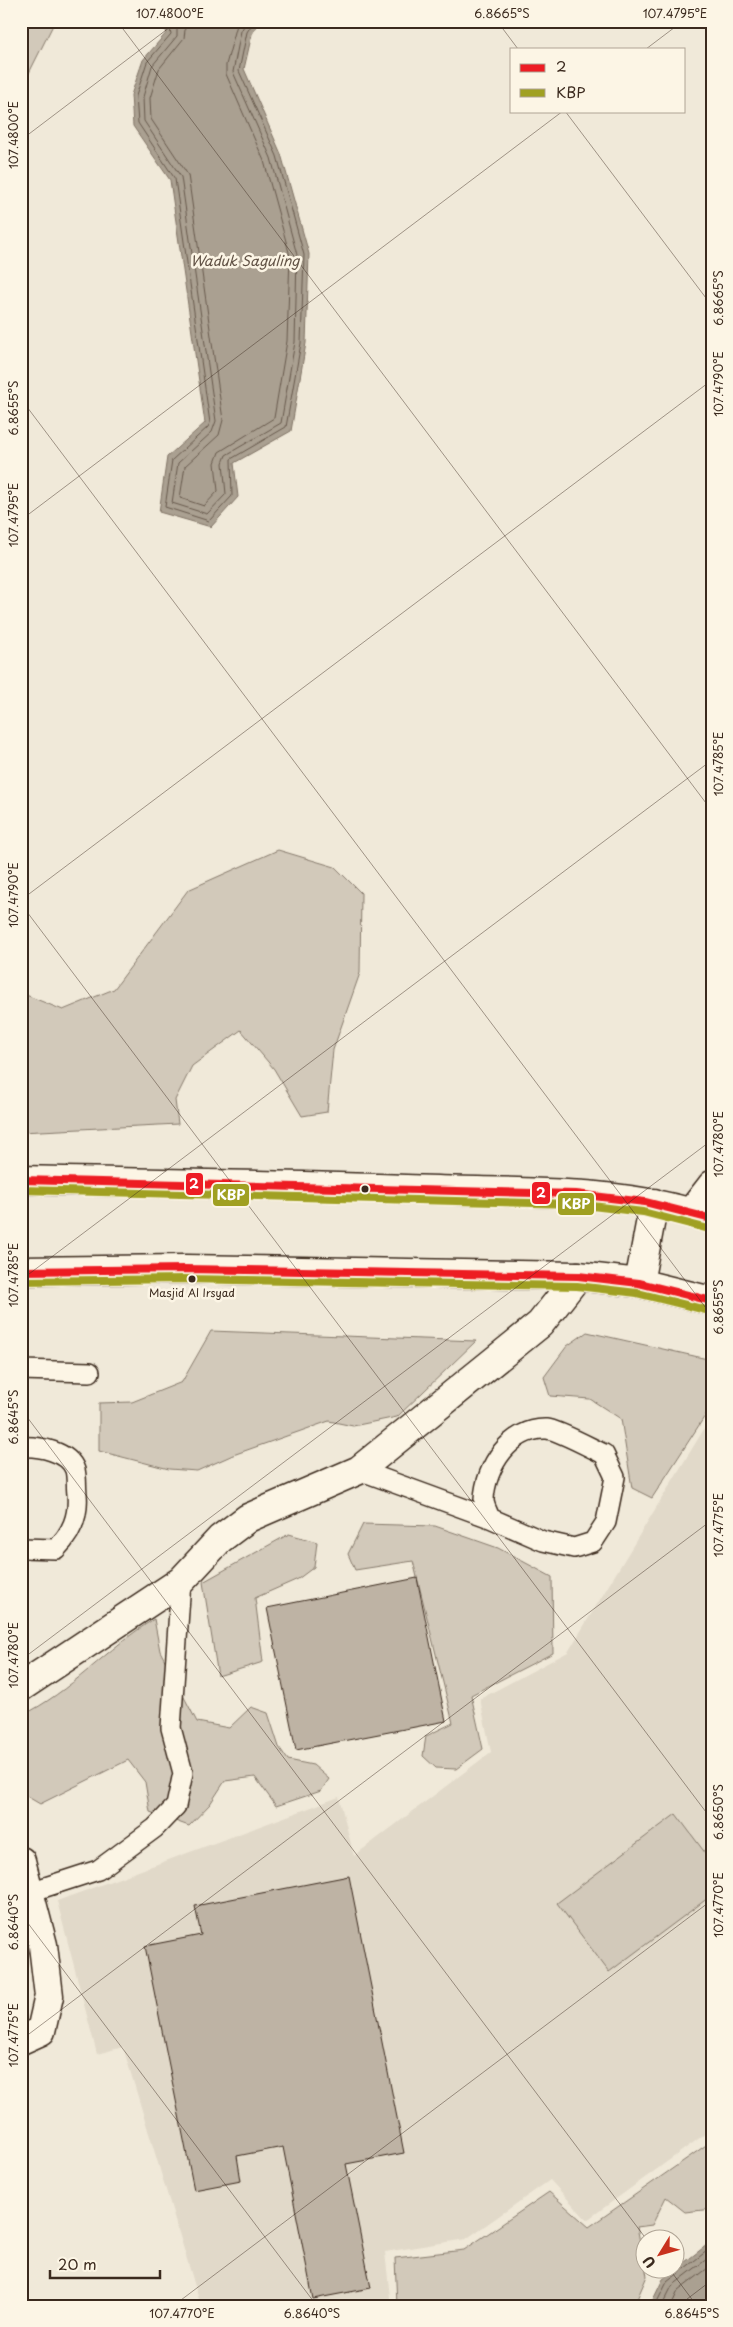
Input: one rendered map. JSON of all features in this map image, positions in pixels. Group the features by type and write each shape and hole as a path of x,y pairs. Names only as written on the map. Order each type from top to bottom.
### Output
{"main road":[{"path":"21,1180 454,1190 579,1195 654,1203 701,1215 712,1185"},
{"path":"639,1283 654,1203"},
{"path":"21,1271 185,1269 578,1276 639,1283 712,1302"},
{"path":"21,1687 181,1581 220,1539 248,1518 358,1470 540,1324 578,1276"},
{"path":"21,1861 43,1945 49,1996 41,2032 21,2040"}],"lane":[{"path":"21,1370 90,1372"},
{"path":"358,1470 490,1518 543,1541 574,1548 593,1542 606,1522 615,1477 604,1454 548,1429 522,1432 498,1457 486,1483 484,1502 490,1518"},
{"path":"21,1446 38,1446 65,1458 74,1469 78,1512 68,1538 56,1549 21,1548"},
{"path":"30,1892 98,1870 155,1828 176,1806 183,1772 171,1728 181,1581"}],"shaded area":[{"path":"21,21 55,21 21,89"},
{"path":"278,850 335,867 361,893 360,973 333,1050 327,1112 302,1116 274,1069 241,1030 192,1066 175,1100 178,1124 21,1132 21,993 63,1010 114,989 188,890"},
{"path":"211,1331 476,1341 397,1417 353,1426 329,1421 233,1455 197,1471 169,1469 99,1451 99,1403 132,1402 182,1382"},
{"path":"587,1332 712,1360 712,1405 652,1498 632,1488 621,1419 590,1399 550,1396 544,1377 567,1346"},
{"path":"712,1416 712,2129 587,2220 550,2180 466,2239 385,2252 391,2306 201,2306 123,2047 97,2054 57,1901 339,1797 354,1856 491,1752 480,1699 568,1652"},
{"path":"363,1524 435,1526 498,1548 552,1577 553,1653 471,1695 483,1749 456,1769 436,1768 423,1756 426,1736 453,1723 413,1561 355,1570 348,1554"},
{"path":"289,1534 317,1542 314,1567 298,1579 255,1598 263,1662 218,1676 203,1582"},
{"path":"154,1619 160,1651 197,1722 229,1728 251,1707 268,1713 279,1747 288,1760 313,1765 329,1779 321,1791 276,1806 255,1777 225,1781 210,1804 189,1826 150,1812 145,1782 128,1760 40,1804 23,1794 21,1716 56,1695 120,1643"},
{"path":"676,1814 712,1862 712,1895 609,1972 557,1903"},
{"path":"712,2141 712,2209 685,2212 666,2197 652,2225 637,2227 636,2280 645,2280 634,2306 397,2306 395,2258 464,2250 549,2192 589,2227"}],"water":[{"name":"Waduk Saguling","path":"155,21 260,21 252,34 244,69 281,154 309,254 306,343 291,431 234,463 238,497 211,527 159,512 167,457 205,423 170,180 133,126 131,95 143,60 167,32"},
{"path":"712,2241 712,2306 650,2306 663,2280 686,2280 686,2261"}],"building":[{"path":"417,1578 446,1721 296,1750 267,1608"},
{"path":"349,1876 404,2153 346,2164 371,2288 313,2299 283,2147 237,2156 241,2181 194,2190 145,1946 201,1935 195,1906"}],"transit line":[{"name":"2","path":"21,1180 576,1194 645,1202 712,1219"},
{"name":"KBP","path":"21,1190 575,1204 643,1212 709,1229"},
{"name":"2","path":"21,1271 185,1269 578,1276 639,1283 712,1301"},
{"name":"KBP","path":"21,1281 185,1279 577,1286 637,1293 710,1311"}],"place":[{"name":"Masjid Al Irsyad","path":"192,1279"}]}
